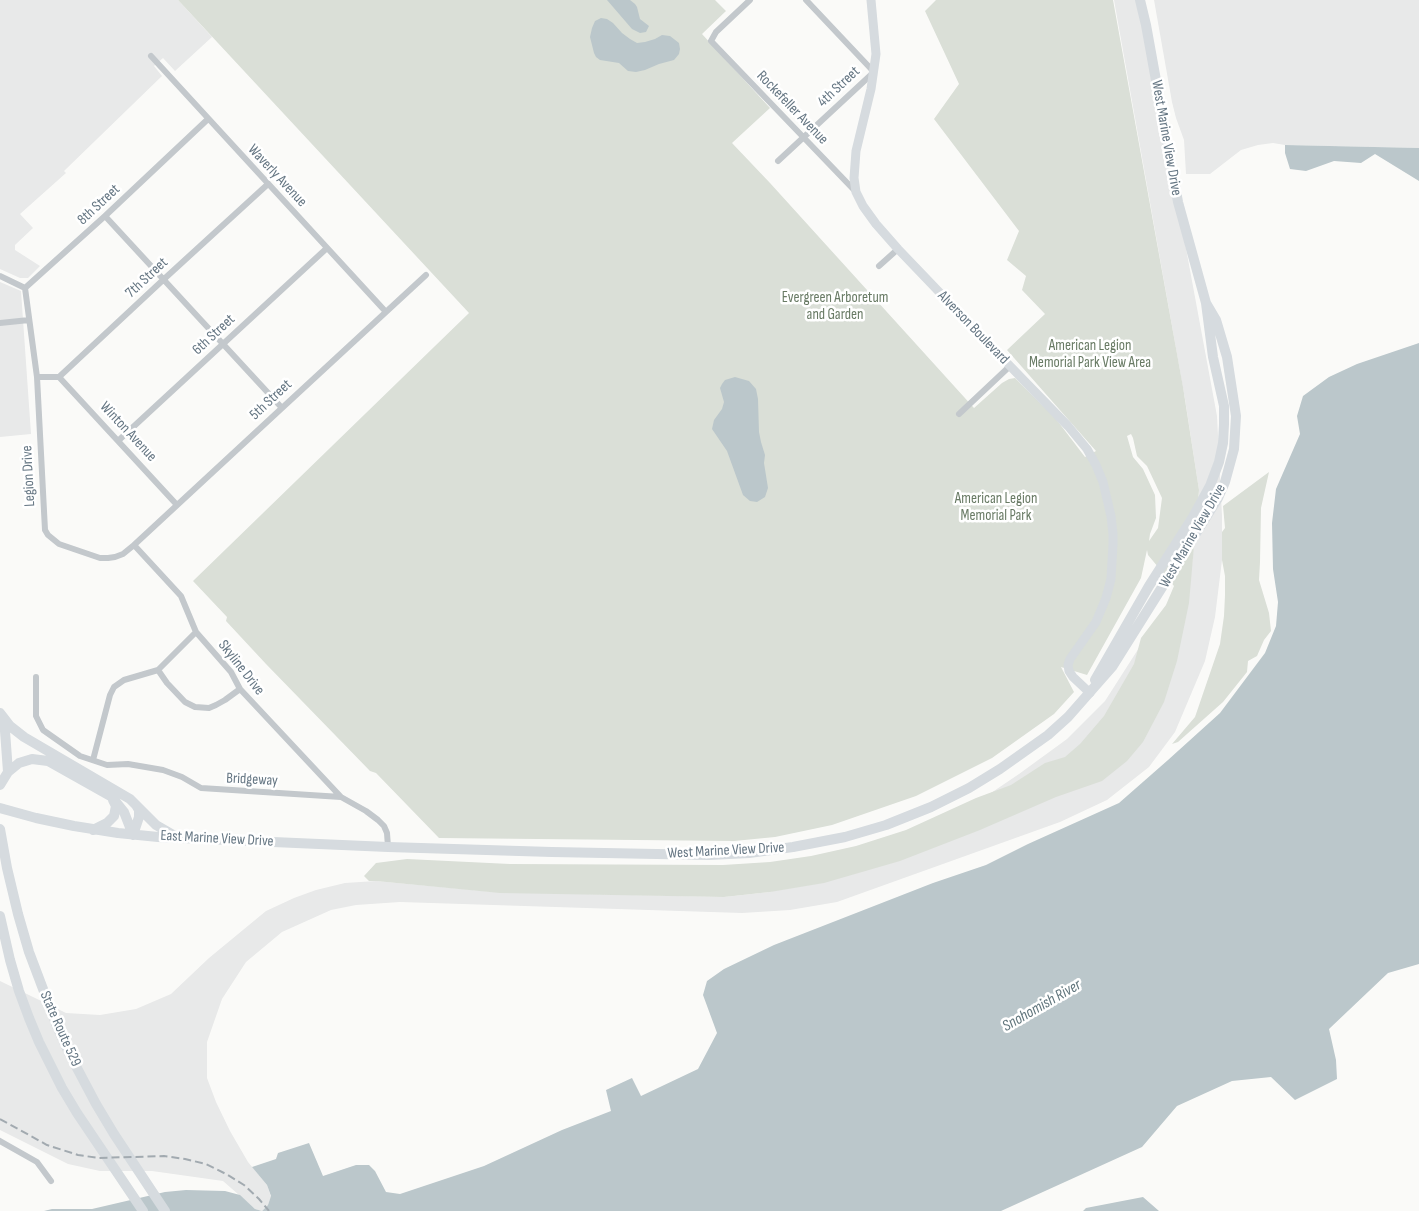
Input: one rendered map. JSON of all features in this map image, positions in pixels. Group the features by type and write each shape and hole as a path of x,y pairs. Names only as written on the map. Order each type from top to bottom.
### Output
{"main road":[{"name":"Alverson Boulevard","path":"871,0 876,46 874,72 872,89 856,152 854,178 856,192 876,224 898,249 1079,438 1096,465 1108,499 1113,544 1111,579 1106,598 1096,622 1070,659 1068,665 1073,677 1090,693"},
{"name":"West Marine View Drive","path":"1090,693 1100,670 1148,586 1210,486 1219,462 1223,443 1224,406 1213,357 1206,303 1178,202 1140,0"},
{"name":"West Marine View Drive","path":"438,848 709,855 749,853 793,847 845,837 886,825 931,807 969,788 1015,760 1048,735 1090,693 1112,667 1218,498 1225,482 1234,449 1236,416 1226,357 1216,320 1206,303"},
{"path":"1,715 5,731 8,772"},
{"path":"1,715 24,738 130,799 156,825 180,838"},
{"path":"0,785 8,772 14,766 24,761 32,759 52,763 112,797 126,815 133,835"},
{"path":"93,830 108,823 114,816 116,806 112,797"},
{"path":"130,799 139,814 138,823 133,835"},
{"name":"East Marine View Drive","path":"0,808 56,823 133,835 438,848"},
{"name":"State Route 529","path":"0,829 18,914 29,952 57,1026 83,1080 114,1134 165,1211"},
{"name":"State Route 529","path":"0,916 19,991 39,1042 77,1113 143,1211"}],"street":[{"name":"Rockefeller Avenue","path":"750,0 716,32 711,41 856,192"},
{"path":"806,0 874,72"},
{"name":"Waverly Avenue","path":"151,56 386,312"},
{"name":"4th Street","path":"778,162 874,72"},
{"name":"8th Street","path":"26,288 208,119"},
{"name":"7th Street","path":"59,377 268,184"},
{"path":"105,216 282,408"},
{"name":"6th Street","path":"119,440 327,248"},
{"path":"880,266 898,249"},
{"name":"5th Street","path":"134,546 177,504 426,275"},
{"path":"0,276 26,288"},
{"name":"Legion Drive","path":"26,288 37,377 45,530 59,544 100,558 115,557 134,546"},
{"path":"0,323 29,320"},
{"path":"959,414 1010,366"},
{"path":"37,377 59,377"},
{"name":"Winton Avenue","path":"59,377 177,504"},
{"name":"Skyline Drive","path":"134,546 181,596 196,632 231,672 240,689 341,797"},
{"path":"93,760 110,695 114,687 124,680 158,670 196,632"},
{"path":"158,670 167,683 185,702 195,707 203,708 216,705 240,689"},
{"name":"Bridgeway","path":"36,677 36,716 42,730 80,756 107,764 128,764 163,770 182,777 201,788 341,797 366,811 384,826 387,833 388,847"},
{"path":"0,1141 37,1162 51,1181"}],"shaded area":[{"path":"0,0 178,0 212,37 175,71 163,58 154,66 162,76 64,171 66,173 20,214 33,228 15,245 15,250 40,266 28,278 20,278 0,269"},
{"path":"1114,0 1140,0 1217,416 1222,516 1222,560 1215,617 1205,661 1175,732 1149,767 1107,800 1060,822 837,902 790,910 742,913 400,902 356,905 331,910 282,932 246,962 222,999 207,1042 207,1078 216,1102 248,1162 267,1185 271,1197 268,1205 262,1211 255,1209 223,1181 152,1171 100,1171 68,1164 0,1130 0,981 66,1013 100,1015 136,1009 171,994 209,958 266,911 316,890 345,883 376,881 494,892 724,897 770,892 957,816 1067,739 1105,701 1192,565 1199,490 1185,399"},
{"path":"1154,0 1419,0 1419,148 1285,145 1273,143 1241,150 1210,174 1186,174 1184,140 1172,102"},
{"path":"0,282 21,291 31,434 0,437"}],"green space":[{"path":"178,0 715,0 726,11 702,34 770,108 732,143 974,408 1002,383 1015,378 1056,419 1085,457 1096,451 1007,350 1045,314 1022,290 1026,276 1007,260 1019,231 934,119 959,84 925,11 936,0 1113,0 1183,387 1199,490 1189,603 1177,661 1164,702 1143,742 1127,761 1102,781 1056,797 980,830 900,861 824,883 724,897 500,893 369,881 364,876 376,863 407,859 510,864 723,865 770,862 811,856 856,846 906,830 976,798 1011,785 1045,763 1065,757 1080,744 1104,716 1134,664 1141,638 1166,605 1174,586 1148,555 1147,550 1141,578 1087,675 1061,667 1074,692 1054,714 992,758 916,796 832,825 775,837 734,841 439,838 376,773 370,771 266,664 226,621 227,617 193,581 469,313","holes":["1131,434 1137,456 1147,466 1162,498 1158,528 1149,541 1156,518 1155,495 1143,469 1133,457 1127,436"]},
{"path":"1269,472 1261,508 1259,580 1269,613 1271,631 1264,640 1257,656 1248,661 1247,672 1223,702 1178,742 1172,744 1195,717 1220,644 1225,595 1225,576 1222,560 1222,532 1225,528 1223,506"}],"water":[{"path":"607,0 630,0 635,4 640,19 649,26 646,32 640,33 632,29"},
{"path":"601,18 613,23 622,33 637,43 655,39 662,35 670,36 679,43 679,54 674,60 636,72 628,71 619,63 600,60 594,53 590,37 595,21"},
{"path":"1285,145 1419,148 1419,181 1375,154 1361,163 1334,161 1306,171 1290,169 1285,153"},
{"name":"Snohomish River","path":"1419,343 1419,964 1388,973 1329,1029 1336,1060 1337,1079 1295,1100 1271,1077 1232,1081 1177,1106 1142,1147 1001,1211 262,1211 268,1205 271,1196 267,1185 252,1167 276,1159 278,1153 309,1143 323,1176 356,1165 369,1165 375,1171 386,1192 400,1194 484,1166 562,1130 611,1111 606,1090 632,1078 641,1096 698,1069 717,1033 703,995 707,981 724,969 774,945 933,883 986,865 1119,803 1220,713 1265,653 1276,626 1278,602 1273,569 1272,523 1276,489 1300,434 1297,416 1303,396 1329,377 1357,364"},
{"path":"735,377 749,381 756,389 758,399 759,432 765,455 764,463 768,488 765,497 757,502 750,501 743,495 727,451 712,429 714,420 722,409 724,402 720,388 725,380"},
{"path":"186,1190 225,1191 240,1195 255,1209 262,1211 44,1211 52,1209 92,1209 165,1192"},
{"path":"1143,1197 1159,1211 1083,1211 1086,1208"}],"railway":[{"path":"0,1119 47,1145 78,1155 99,1158 164,1156 206,1164 244,1185 269,1211"}],"park label":[{"name":"Evergreen Arboretum and Garden","path":"835,306"},
{"name":"American Legion Memorial Park View Area","path":"1090,354"},
{"name":"American Legion Memorial Park","path":"996,508"}]}
